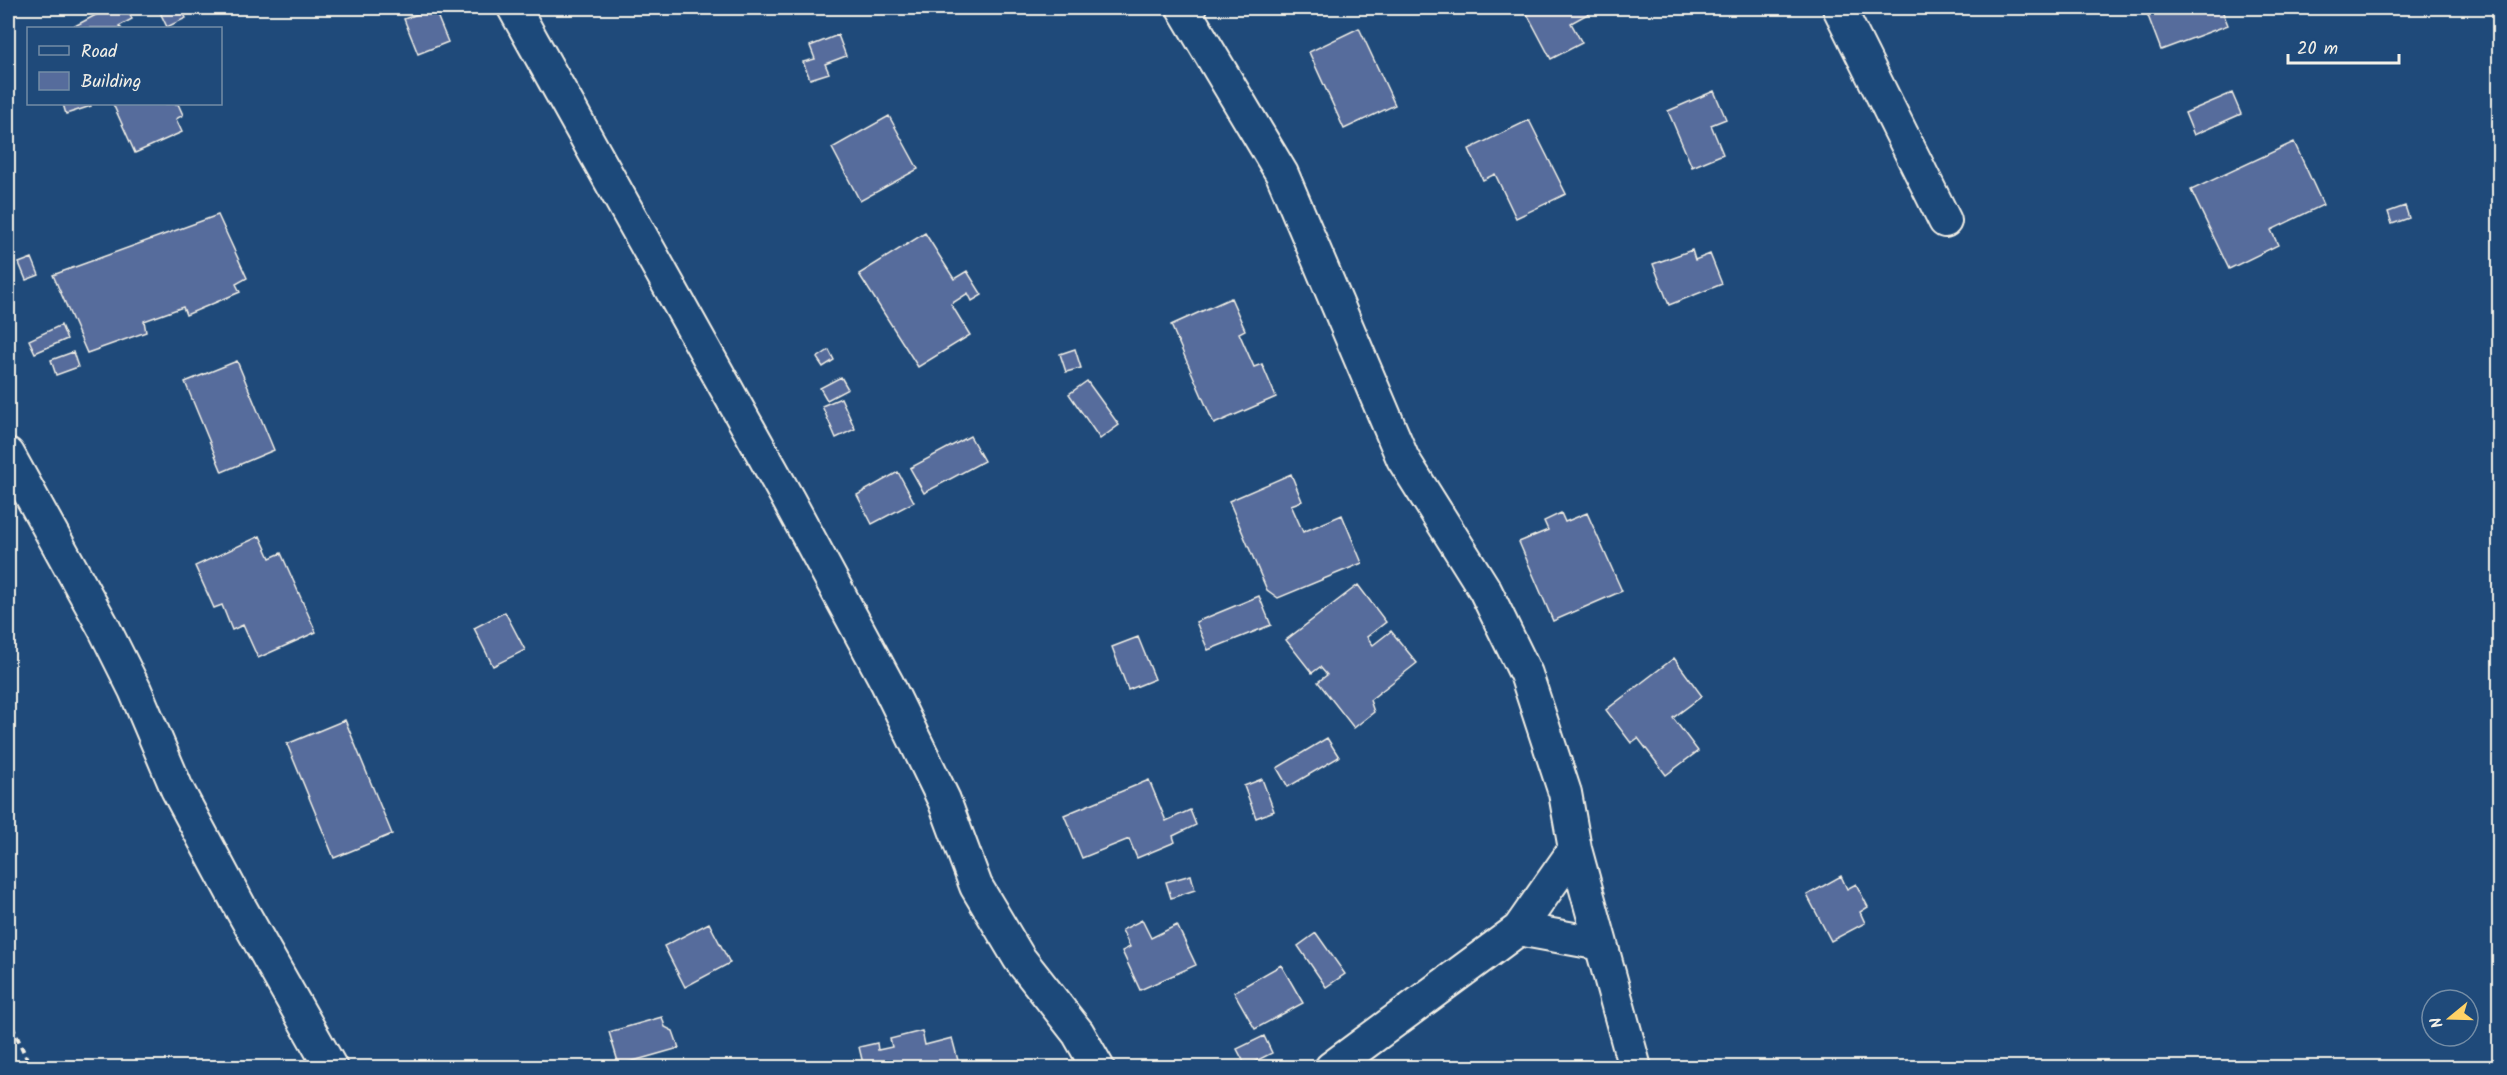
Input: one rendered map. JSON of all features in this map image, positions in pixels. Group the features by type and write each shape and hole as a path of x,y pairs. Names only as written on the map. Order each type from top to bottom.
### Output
{"street":[{"path":"513,8 789,501 887,683 944,800 976,886 1019,958 1078,1033 1098,1068"},
{"path":"1183,8 1282,174 1403,459 1485,590 1526,674 1565,793 1575,849 1635,1068"},
{"path":"1839,8 1945,221"},
{"path":"8,454 104,628 135,690 177,789 303,1021 331,1068"},
{"path":"1331,1068 1519,929 1575,849"},
{"path":"1519,929 1601,944"}],"path":[{"path":"8,1017 31,1068"}],"building":[{"path":"109,8 126,8 132,19 120,27 73,27"},
{"path":"158,8 181,8 186,18 167,27"},
{"path":"434,8 448,42 418,54 404,19"},
{"path":"1524,8 1594,8 1595,10 1571,23 1582,43 1551,59"},
{"path":"2145,8 2221,8 2228,25 2161,50"},
{"path":"1359,28 1395,105 1344,129 1309,52"},
{"path":"838,35 846,56 825,64 829,73 810,79 803,62 815,59 810,46"},
{"path":"1714,91 1726,119 1711,125 1723,154 1692,167 1668,111"},
{"path":"2232,93 2241,114 2194,135 2185,113"},
{"path":"63,105 91,106 66,114"},
{"path":"113,105 178,105 183,115 176,119 182,132 135,153"},
{"path":"889,116 918,169 860,201 832,148"},
{"path":"1529,120 1566,194 1516,218 1495,174 1483,180 1469,149"},
{"path":"2294,142 2323,205 2271,230 2278,245 2229,269 2191,190"},
{"path":"2405,206 2409,218 2392,224 2388,212"},
{"path":"218,215 247,278 236,284 240,292 186,315 183,307 144,321 146,332 87,353 53,275"},
{"path":"925,233 954,279 967,271 982,295 972,301 968,293 951,304 970,335 918,367 859,274"},
{"path":"1692,250 1695,260 1710,254 1722,284 1669,305 1653,264"},
{"path":"32,258 39,275 26,280 19,263"},
{"path":"1231,298 1245,330 1239,333 1254,367 1262,364 1276,397 1214,424 1171,325"},
{"path":"61,325 67,339 35,353 29,340"},
{"path":"1075,349 1081,368 1066,372 1060,354"},
{"path":"829,350 834,360 823,367 817,358"},
{"path":"73,352 78,367 56,375 51,360"},
{"path":"237,361 274,450 222,472 185,382"},
{"path":"841,377 848,389 827,400 820,388"},
{"path":"1087,381 1119,425 1100,439 1069,394"},
{"path":"841,398 855,429 836,438 822,406"},
{"path":"970,436 984,461 924,493 910,468"},
{"path":"898,472 914,502 872,524 857,495"},
{"path":"1291,474 1302,501 1291,505 1303,532 1342,515 1362,563 1278,598 1267,590 1229,501"},
{"path":"1561,513 1565,522 1587,513 1622,591 1553,621 1519,542 1548,530 1544,521"},
{"path":"260,536 270,558 281,553 316,632 258,658 243,625 232,630 222,605 214,608 195,566"},
{"path":"1358,585 1386,622 1367,637 1373,645 1391,631 1417,663 1370,700 1374,712 1354,728 1318,682 1327,675 1320,667 1312,673 1286,640"},
{"path":"1259,596 1271,625 1208,650 1196,622"},
{"path":"505,612 525,650 493,666 474,628"},
{"path":"1138,637 1155,679 1128,690 1112,647"},
{"path":"1674,658 1702,696 1673,718 1698,751 1666,775 1638,738 1631,743 1606,710"},
{"path":"345,720 392,834 334,858 287,744"},
{"path":"1327,738 1339,757 1288,787 1277,768"},
{"path":"1262,779 1274,811 1256,818 1244,786"},
{"path":"1149,780 1166,821 1190,810 1196,825 1173,836 1175,842 1137,858 1129,839 1082,858 1064,815"},
{"path":"1191,875 1195,890 1171,898 1166,882"},
{"path":"1841,876 1847,889 1856,884 1868,907 1860,912 1865,923 1831,941 1807,895"},
{"path":"1142,920 1151,938 1177,925 1196,965 1140,990 1122,951 1130,947 1122,930"},
{"path":"709,923 730,963 685,987 664,946"},
{"path":"1316,933 1345,974 1326,987 1298,946"},
{"path":"1281,965 1303,1003 1255,1029 1234,992"},
{"path":"662,1017 665,1027 673,1031 679,1048 619,1065 609,1032"},
{"path":"922,1031 925,1045 952,1038 960,1068 864,1068 859,1047 877,1043 878,1050 892,1047 890,1039"},
{"path":"1264,1036 1272,1053 1246,1066 1237,1049"}]}
